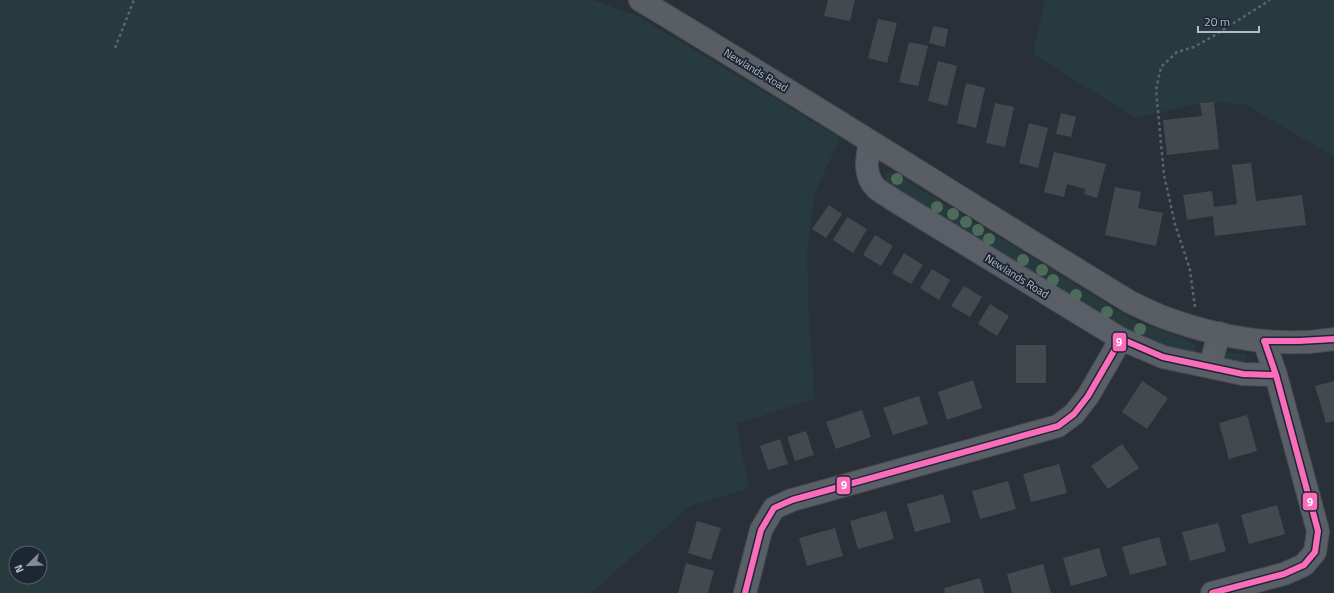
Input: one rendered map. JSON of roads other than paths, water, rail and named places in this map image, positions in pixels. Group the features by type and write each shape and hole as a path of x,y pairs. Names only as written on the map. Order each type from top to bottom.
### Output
{"street":[{"name":"Newlands Road","path":"640,0 766,76 870,142 1130,302 1162,317 1209,331 1264,341 1334,339"},
{"name":"Newlands Road","path":"870,142 866,164 868,178 876,188 1121,339 1163,357 1243,374 1276,375"},
{"path":"1209,331 1210,367"},
{"path":"745,593 761,530 774,508 792,500 1058,426 1074,414 1088,396 1121,339"},
{"path":"1212,593 1284,574 1304,565 1315,552 1318,531 1276,375 1264,341"}]}
